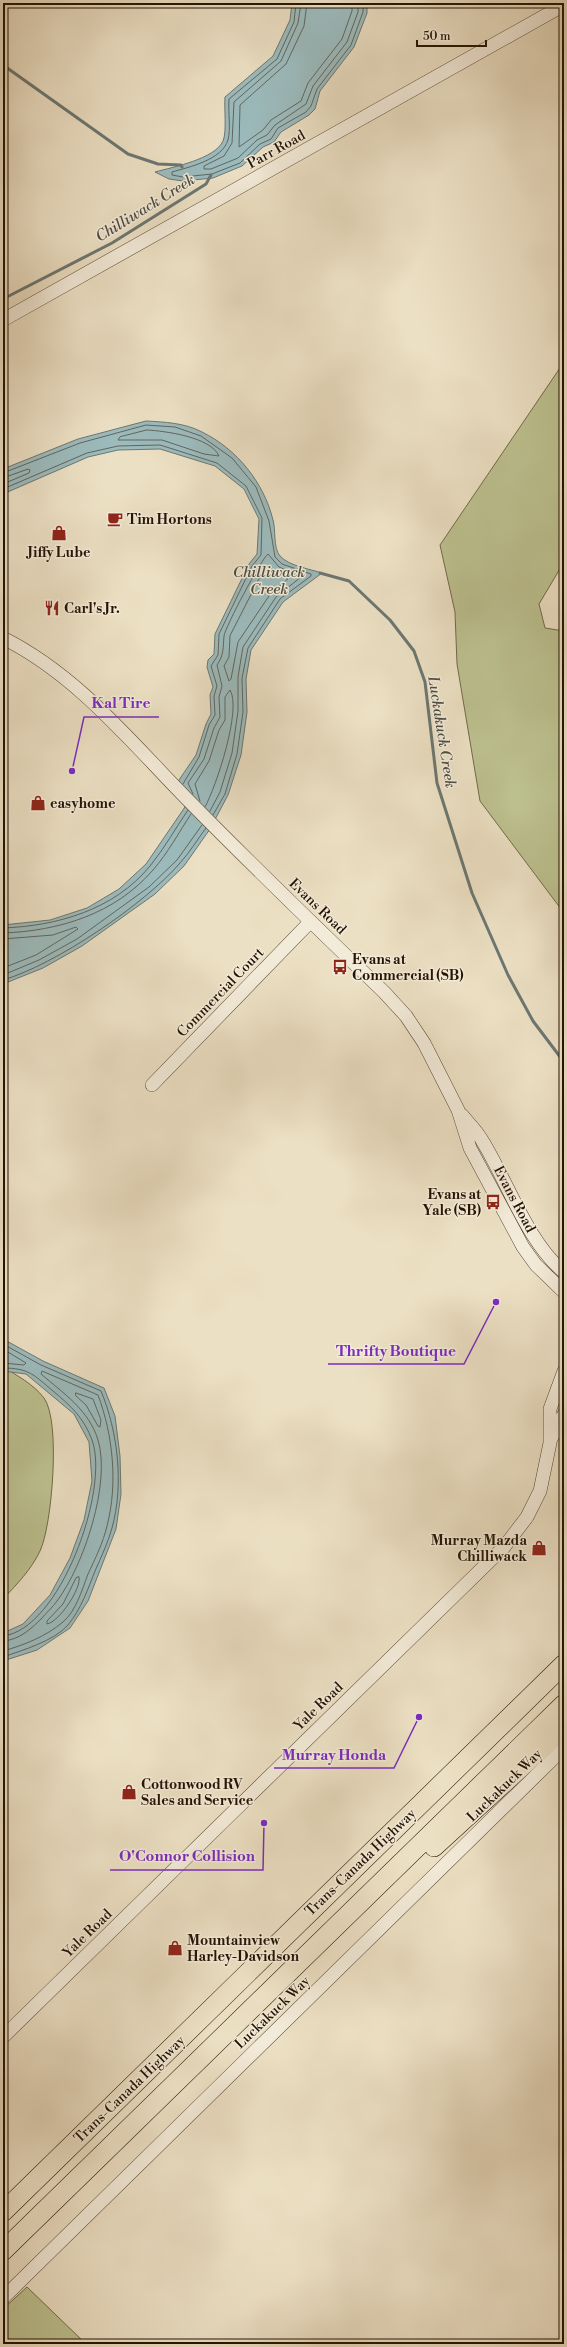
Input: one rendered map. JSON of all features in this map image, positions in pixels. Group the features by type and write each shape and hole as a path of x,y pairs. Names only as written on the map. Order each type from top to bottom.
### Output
{"highway":[{"path":"441,1783 564,1650"},
{"name":"Trans-Canada Highway","path":"3,2212 564,1664"},
{"name":"Trans-Canada Highway","path":"3,2251 378,1883 564,1704"},
{"path":"378,1883 409,1869 564,1728"}],"street":[{"name":"Parr Road","path":"3,320 564,5"},
{"name":"Evans Road","path":"3,638 48,665 75,686 223,836 310,922 384,992 406,1016 424,1044 458,1110 470,1148 523,1247 536,1265 564,1292"},
{"name":"Commercial Court","path":"152,1085 310,922"},
{"name":"Evans Road","path":"458,1110 482,1140 536,1239 547,1256 564,1272"},
{"name":"Yale Road","path":"3,2037 504,1547 527,1518 540,1491 550,1442 550,1409 564,1371"},
{"name":"Yale Road","path":"550,1442 564,1414"},
{"name":"Luckakuck Way","path":"3,2298 564,1748"}],"green space":[{"path":"564,362 564,562 539,604 545,628 564,631 564,913 480,801 457,664 455,612 440,545"},
{"path":"3,1367 30,1384 44,1398 49,1410 52,1428 53,1474 48,1520 40,1551 28,1571 3,1599"},
{"path":"27,2287 86,2344 3,2344 3,2309"}],"water":[{"path":"292,3 367,3 367,13 354,47 320,91 315,109 309,115 281,132 274,142 263,147 242,166 213,178 183,181 169,179 155,172 193,161 212,153 219,147 223,141 225,132 225,97 273,56 290,20"},
{"name":"Chilliwack Creek","path":"146,421 182,425 195,429 215,439 227,448 247,468 263,493 273,520 276,548 280,556 294,565 322,573 283,602 251,650 246,679 247,712 241,755 228,795 210,829 184,866 155,894 82,946 43,968 3,984 3,925 50,920 87,908 119,889 146,864 185,807 184,796 178,788 179,780 196,755 206,724 211,714 210,695 213,687 207,667 208,660 214,654 215,634 249,564 257,554 259,519 244,489 215,466 160,449 118,450 88,457 3,494 3,469 78,439"},
{"path":"3,1339 43,1361 104,1388 115,1416 120,1456 121,1494 116,1529 88,1601 70,1628 37,1650 3,1661 3,1633 23,1624 50,1595 70,1558 84,1520 92,1481 89,1442 74,1414 26,1374 3,1371"}],"waterway":[{"path":"3,65 128,154 158,164 181,165 182,167"},
{"name":"Chilliwack Creek","path":"3,299 112,243 206,184 211,175"},
{"name":"Luckakuck Creek","path":"320,573 349,581 390,620 414,651 425,682 437,783 472,893 508,975 533,1021 564,1062"}],"place":[{"name":"Tim Hortons","path":"115,519"},
{"name":"Jiffy Lube","path":"59,533"},
{"name":"Carl's Jr.","path":"52,608"},
{"name":"Kal Tire","path":"72,771"},
{"name":"easyhome","path":"38,803"},
{"name":"Evans at Commercial (SB)","path":"340,967"},
{"name":"Evans at Yale (SB)","path":"493,1202"},
{"name":"Thrifty Boutique","path":"496,1302"},
{"name":"Murray Mazda Chilliwack","path":"539,1548"},
{"name":"Murray Honda","path":"419,1717"},
{"name":"Cottonwood RV Sales and Service","path":"129,1792"},
{"name":"O'Connor Collision","path":"264,1823"},
{"name":"Mountainview Harley-Davidson","path":"175,1948"}]}
